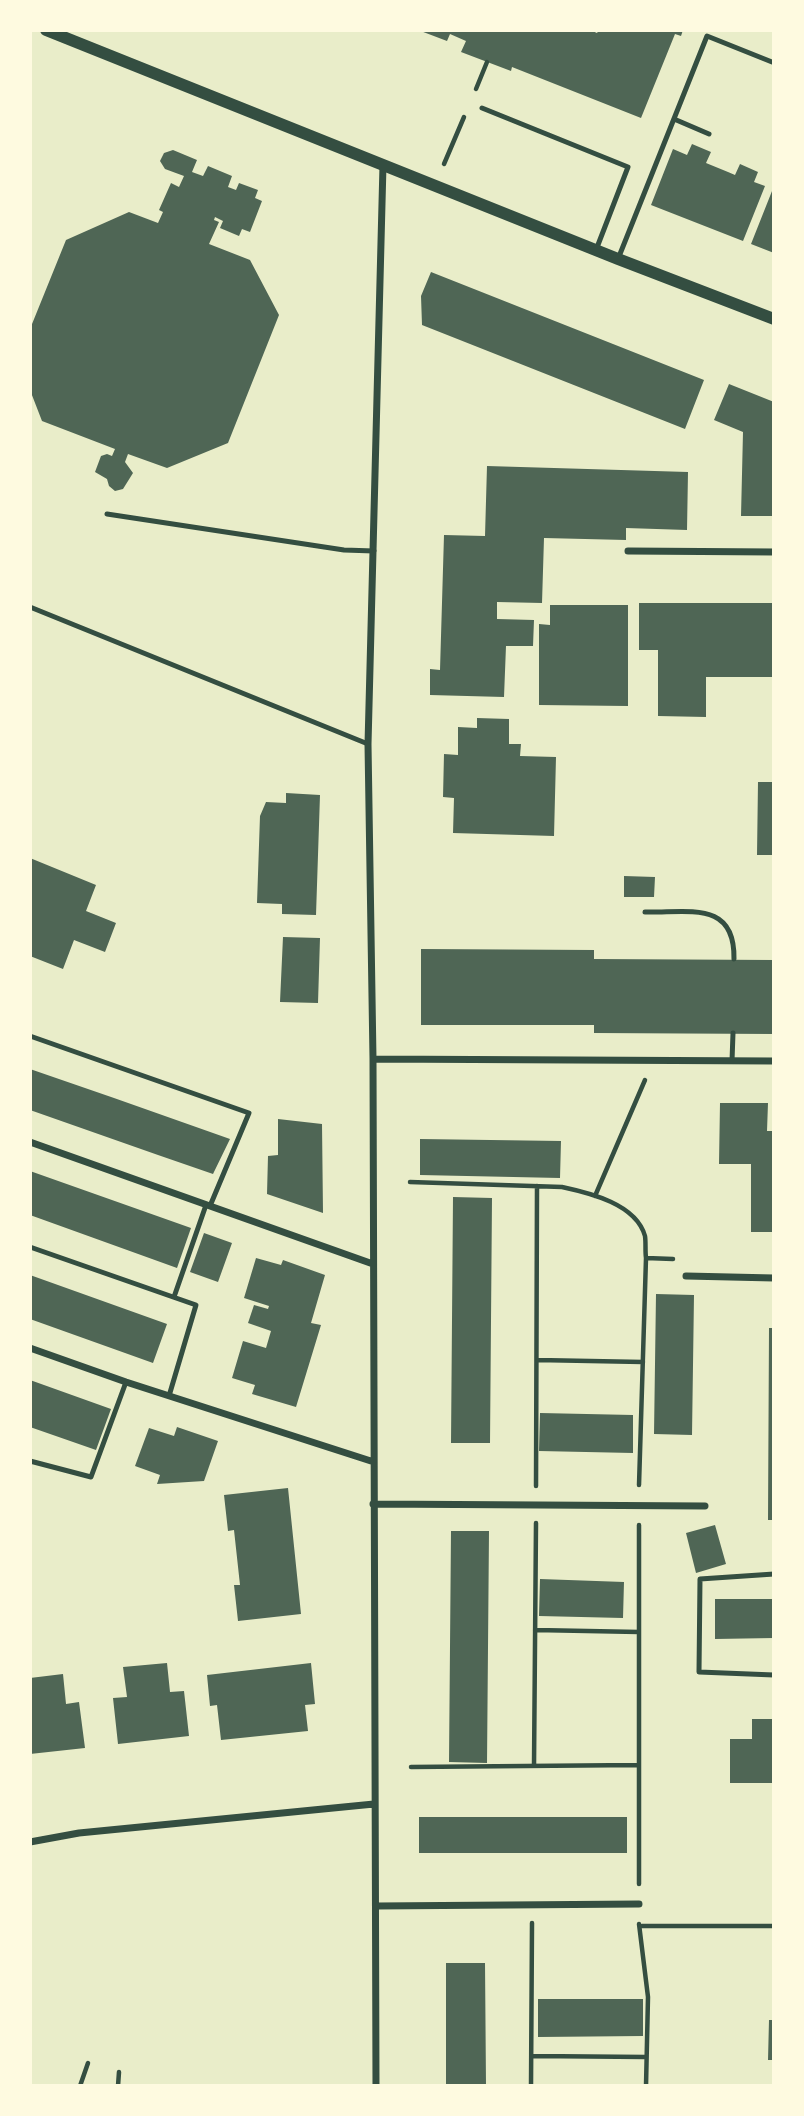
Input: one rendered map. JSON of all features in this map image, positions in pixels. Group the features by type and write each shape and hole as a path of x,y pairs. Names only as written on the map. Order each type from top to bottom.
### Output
{"street":[{"path":"46,30 774,319"},
{"path":"376,2086 373,1059 368,744 383,165"},
{"path":"628,551 774,552"},
{"path":"373,1059 774,1061"},
{"path":"30,1142 373,1264"},
{"path":"685,1276 774,1278"},
{"path":"30,1348 373,1462"},
{"path":"373,1504 705,1506"},
{"path":"30,1842 79,1833 374,1804"},
{"path":"377,1906 639,1904"}],"lane":[{"path":"618,259 707,36 772,62"},
{"path":"482,108 628,167 596,250"},
{"path":"674,119 709,134"},
{"path":"107,514 344,550 374,551"},
{"path":"30,607 368,744"},
{"path":"645,912 708,913 724,922 734,940 734,959"},
{"path":"732,1060 733,1033"},
{"path":"30,1036 249,1113 208,1205 174,1297"},
{"path":"30,1247 196,1305 169,1396"},
{"path":"30,1461 91,1477 127,1382"},
{"path":"774,1574 700,1579 699,1672 774,1675"}],"path":[{"path":"595,1196 654,1060"},
{"path":"410,1182 562,1187 614,1204 631,1216 644,1235 646,1258 639,1506 639,1926 648,1997 646,2086"},
{"path":"534,1766 537,1186"},
{"path":"646,1258 685,1259 685,1276"},
{"path":"537,1360 643,1362"},
{"path":"536,1630 639,1632"},
{"path":"411,1767 639,1765"},
{"path":"531,2086 532,1905"},
{"path":"639,1926 774,1926"},
{"path":"531,2056 646,2057"},
{"path":"80,2086 88,2063"},
{"path":"118,2086 119,2072"}],"building":[{"path":"418,30 590,30 597,33 599,30 683,30 681,36 675,34 641,118 512,67 511,71 461,52 466,41 450,34 447,41"},
{"path":"692,144 711,152 706,163 735,175 740,164 758,172 754,182 765,186 743,241 651,205 673,149 687,155"},
{"path":"173,150 197,160 192,172 203,176 208,166 232,176 228,187 236,190 239,183 258,190 255,198 262,201 250,232 242,229 239,236 220,228 223,221 215,217 214,220 219,222 209,244 250,260 279,315 228,443 167,468 128,454 125,462 133,473 123,489 115,491 109,486 107,479 95,472 101,456 112,456 115,449 42,421 30,390 30,329 66,240 129,212 158,223 163,212 159,210 171,183 179,187 184,176 165,169 160,161 164,153"},
{"path":"774,186 774,253 751,244"},
{"path":"431,272 704,380 685,429 422,325 421,296"},
{"path":"729,384 774,402 774,516 741,516 743,432 714,420"},
{"path":"487,466 688,472 687,530 626,528 626,540 544,538 542,603 497,602 497,619 534,620 533,646 506,646 504,697 430,695 430,669 440,670 444,535 485,536"},
{"path":"639,603 774,603 774,677 706,677 706,717 658,716 658,650 639,650"},
{"path":"550,605 628,605 628,706 539,705 539,624 550,625"},
{"path":"477,718 509,719 509,744 521,744 520,756 556,757 554,836 453,833 454,798 443,797 444,754 458,755 458,727 477,728"},
{"path":"758,782 774,782 774,855 757,855"},
{"path":"286,793 320,795 316,915 282,914 282,904 257,903 260,816 266,802 286,803"},
{"path":"30,858 96,885 86,911 116,923 105,952 74,940 63,969 30,956"},
{"path":"624,876 655,877 654,897 624,897"},
{"path":"283,937 320,938 318,1003 280,1002"},
{"path":"421,949 594,950 594,959 774,960 774,1034 594,1033 594,1025 421,1025"},
{"path":"30,1069 230,1139 213,1174 158,1155 30,1110"},
{"path":"720,1103 768,1103 767,1131 774,1131 774,1232 751,1232 751,1164 719,1164"},
{"path":"278,1119 322,1124 323,1213 267,1194 268,1156 278,1155"},
{"path":"420,1139 561,1141 560,1178 420,1175"},
{"path":"30,1171 191,1228 177,1268 30,1215"},
{"path":"453,1197 492,1198 490,1443 451,1443"},
{"path":"204,1233 232,1243 218,1282 190,1272"},
{"path":"256,1258 281,1265 283,1260 325,1275 311,1323 321,1325 296,1407 252,1394 255,1385 232,1378 243,1341 266,1348 271,1331 248,1323 254,1305 268,1309 269,1306 244,1298"},
{"path":"30,1275 167,1324 153,1363 30,1319"},
{"path":"656,1294 694,1295 692,1435 654,1434"},
{"path":"769,1328 774,1328 774,1520 768,1520"},
{"path":"30,1380 111,1409 96,1450 30,1427"},
{"path":"540,1413 633,1415 633,1453 539,1451"},
{"path":"177,1427 218,1441 204,1481 157,1484 160,1475 135,1466 149,1428 174,1436"},
{"path":"288,1488 301,1614 238,1621 234,1585 240,1585 234,1530 228,1531 224,1495"},
{"path":"715,1525 726,1564 696,1573 686,1533"},
{"path":"451,1531 489,1531 487,1763 449,1762"},
{"path":"540,1579 624,1582 623,1618 539,1616"},
{"path":"715,1599 774,1599 774,1638 715,1639"},
{"path":"167,1663 170,1692 184,1691 189,1736 118,1744 113,1698 127,1697 123,1667"},
{"path":"311,1663 315,1704 305,1705 308,1731 221,1740 217,1705 210,1706 207,1675"},
{"path":"63,1674 66,1704 79,1702 85,1748 30,1754 30,1678"},
{"path":"752,1719 774,1719 774,1783 730,1783 730,1739 752,1739"},
{"path":"419,1817 627,1817 627,1853 419,1853"},
{"path":"446,1963 485,1963 486,2086 446,2086"},
{"path":"538,1999 643,1999 643,2036 538,2037"},
{"path":"769,2020 774,2020 774,2060 768,2060"}]}
